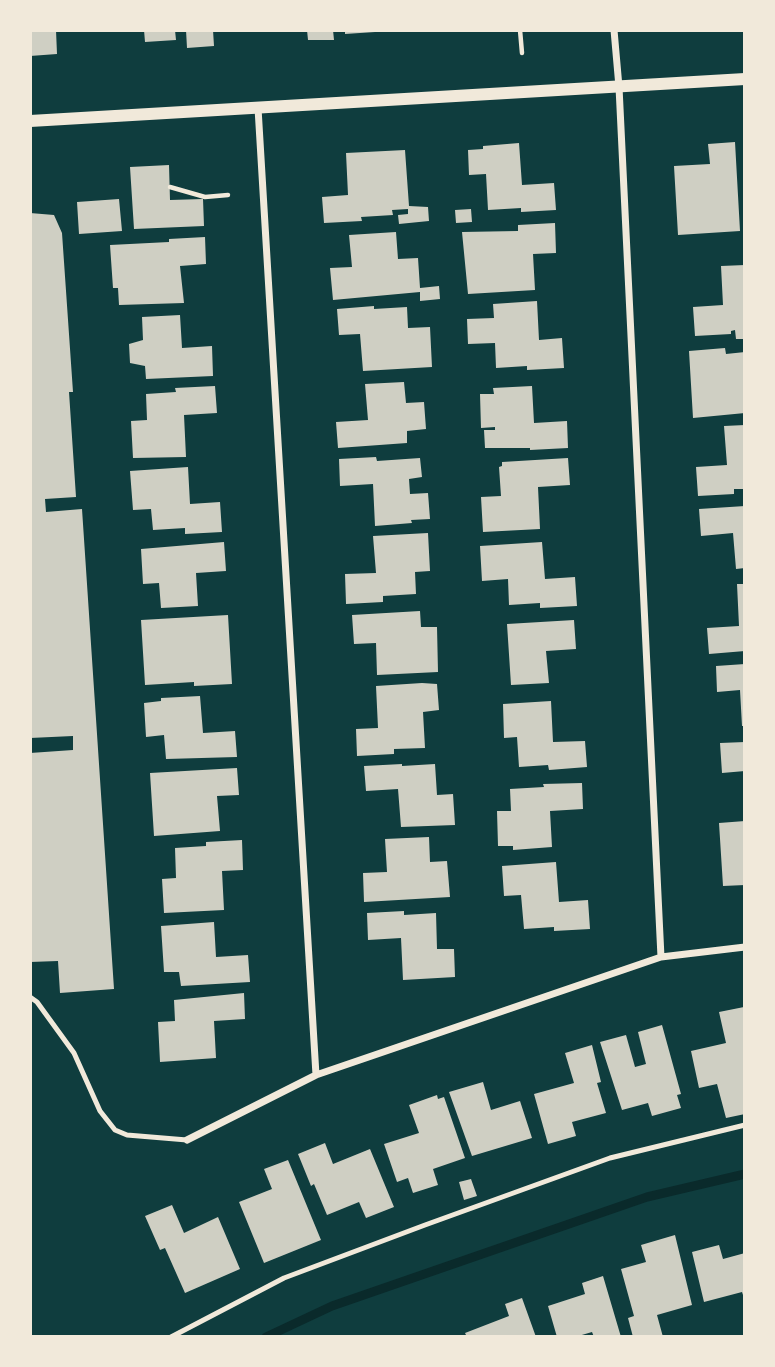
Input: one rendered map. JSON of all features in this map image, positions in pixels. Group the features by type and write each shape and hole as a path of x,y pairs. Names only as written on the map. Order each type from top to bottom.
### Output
{"street":[{"path":"614,30 619,87 660,957"},
{"path":"30,121 745,79"},
{"path":"258,108 316,1075"},
{"path":"187,1140 316,1075 660,957 745,947"}],"lane":[{"path":"30,997 37,1002 74,1053 100,1111 116,1130 127,1135 187,1140"},
{"path":"172,1337 284,1278 425,1225 610,1158 745,1125"}],"path":[{"path":"520,30 522,53"},
{"path":"170,187 205,197 228,195"}],"building":[{"path":"30,30 56,30 57,54 30,56"},
{"path":"144,30 175,30 176,40 145,42"},
{"path":"186,30 213,30 214,46 187,48"},
{"path":"307,30 333,30 334,40 308,40"},
{"path":"345,30 374,30 375,32 345,34"},
{"path":"735,142 740,231 678,235 674,166 710,164 708,144"},
{"path":"519,143 522,185 554,183 556,210 488,210 486,174 469,175 468,150"},
{"path":"405,150 409,206 428,207 429,221 399,224 398,215 408,214 408,209 392,210 393,215 361,217 362,221 324,223 322,197 348,195 346,153"},
{"path":"169,165 170,200 203,199 204,226 134,229 130,167"},
{"path":"119,199 122,231 79,234 77,202"},
{"path":"471,209 472,222 456,223 455,210"},
{"path":"30,213 54,215 62,233 73,392 69,392 76,497 45,499 46,512 82,509 114,989 60,993 58,961 30,962 30,753 73,750 73,736 30,738"},
{"path":"555,223 556,253 533,254 535,290 468,294 462,232 518,231 518,225"},
{"path":"396,232 398,259 418,258 420,288 439,286 440,299 420,301 420,292 333,300 330,268 352,267 349,235"},
{"path":"205,237 206,264 180,266 184,303 119,305 118,288 113,288 110,245"},
{"path":"745,265 745,339 736,339 735,330 731,331 731,334 695,336 693,307 723,305 721,266"},
{"path":"537,301 539,340 562,338 564,368 496,368 495,343 468,344 467,319 494,318 493,304"},
{"path":"374,306 374,309 407,307 408,328 430,327 432,367 363,371 360,334 339,335 337,309"},
{"path":"180,315 182,348 212,346 213,376 146,379 145,366 130,363 129,344 143,340 142,317"},
{"path":"725,348 726,354 745,352 745,413 693,418 689,351"},
{"path":"404,382 406,403 424,402 426,429 407,431 407,443 338,448 336,422 368,420 365,384"},
{"path":"215,386 217,413 184,415 186,457 133,458 131,421 147,420 146,394 176,392 175,388"},
{"path":"532,386 534,423 567,421 568,448 485,448 484,430 495,430 495,427 481,428 480,394 494,394 493,388"},
{"path":"745,425 745,489 734,489 734,494 698,496 696,467 727,465 724,426"},
{"path":"376,457 377,461 420,458 422,477 409,479 410,494 428,493 430,519 375,526 373,484 340,486 339,459"},
{"path":"568,458 570,485 538,487 540,529 483,532 481,497 501,496 499,467 502,462"},
{"path":"188,467 190,504 220,502 222,532 185,534 185,528 153,530 151,509 133,510 130,471"},
{"path":"745,506 745,568 736,569 733,533 701,536 699,509"},
{"path":"428,533 430,571 415,572 416,594 383,596 383,602 346,604 345,574 376,573 373,536"},
{"path":"224,542 226,571 196,573 198,606 161,608 159,583 143,584 141,549"},
{"path":"542,542 545,579 575,577 577,606 540,608 540,603 509,605 508,579 482,581 480,546"},
{"path":"737,584 745,584 745,651 709,654 707,628 739,626"},
{"path":"420,611 421,627 437,627 438,672 377,675 376,643 354,644 352,615"},
{"path":"228,615 232,684 194,686 194,682 145,685 141,620"},
{"path":"574,620 576,649 546,651 549,683 511,685 507,624"},
{"path":"745,664 745,726 742,726 740,690 717,692 716,666"},
{"path":"437,684 439,710 423,712 425,748 394,749 394,754 357,756 356,729 378,728 376,686"},
{"path":"200,696 203,733 235,731 237,757 166,759 164,735 146,737 144,703 161,701 161,698"},
{"path":"551,701 553,742 585,741 587,767 549,770 548,765 519,767 517,737 504,738 503,704"},
{"path":"745,742 745,771 722,773 720,743"},
{"path":"435,764 437,795 453,794 455,825 401,827 398,789 366,791 364,766"},
{"path":"237,768 239,795 217,796 220,831 154,836 150,773"},
{"path":"582,783 583,809 550,811 552,847 513,850 513,846 498,846 497,811 511,811 510,789 544,787 543,784"},
{"path":"745,821 745,885 723,886 719,823"},
{"path":"429,837 430,862 447,861 450,897 364,902 363,873 387,872 385,839"},
{"path":"242,840 243,870 222,871 224,910 164,913 162,879 176,878 175,848 206,846 206,842"},
{"path":"556,862 559,902 588,900 590,929 524,929 521,895 504,896 502,866"},
{"path":"404,911 404,915 436,913 437,949 454,949 455,977 403,980 401,938 368,940 367,913"},
{"path":"214,922 216,957 248,955 250,982 181,986 179,972 164,972 161,926"},
{"path":"244,993 245,1019 214,1021 216,1058 160,1062 158,1022 175,1021 174,1000"},
{"path":"744,1007 745,1114 726,1118 717,1084 699,1088 691,1051 726,1043 719,1012"},
{"path":"662,1025 681,1094 677,1095 681,1108 652,1116 648,1103 622,1110 600,1042 626,1035 635,1067 646,1064 638,1032"},
{"path":"592,1045 601,1082 597,1083 606,1113 572,1122 576,1136 548,1144 534,1094 574,1083 565,1053"},
{"path":"483,1082 491,1110 520,1101 532,1138 472,1156 449,1092"},
{"path":"437,1095 438,1099 444,1097 465,1158 433,1169 438,1185 413,1193 408,1178 397,1182 384,1144 419,1133 409,1105"},
{"path":"325,1143 333,1164 370,1149 394,1207 366,1218 359,1202 327,1215 298,1154"},
{"path":"288,1160 321,1240 264,1263 239,1202 272,1189 264,1169"},
{"path":"471,1179 477,1196 464,1200 459,1182"},
{"path":"172,1205 184,1233 218,1217 240,1269 185,1293 165,1248 160,1250 145,1216"},
{"path":"675,1235 692,1305 657,1315 663,1337 633,1337 628,1318 634,1316 621,1269 646,1262 641,1245"},
{"path":"719,1245 723,1259 745,1253 745,1301 742,1292 704,1302 692,1252"},
{"path":"603,1276 621,1337 594,1337 592,1332 575,1337 557,1337 548,1306 585,1294 582,1283"},
{"path":"522,1298 536,1337 467,1337 465,1333 509,1316 505,1304"}],"waterway":[{"path":"266,1337 332,1306 647,1197 745,1174"}]}
